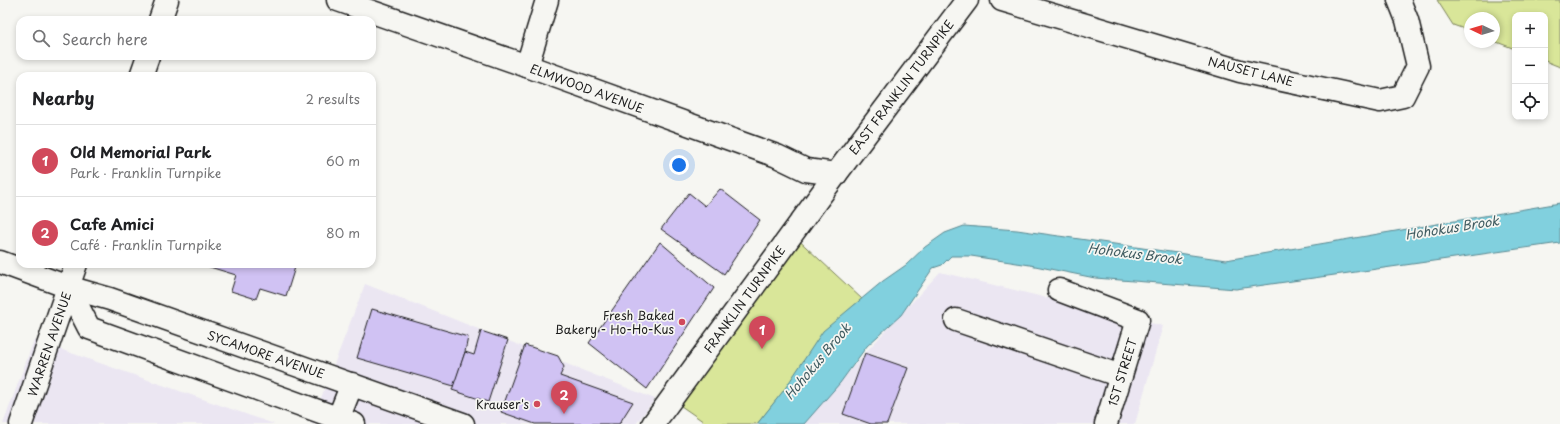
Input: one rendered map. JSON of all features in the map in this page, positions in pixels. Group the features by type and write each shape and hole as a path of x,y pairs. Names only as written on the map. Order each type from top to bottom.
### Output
{"street":[{"path":"161,16 167,0"},
{"name":"ELMWOOD AVENUE","path":"338,0 777,156 806,170 836,174"},
{"path":"527,66 547,0"},
{"name":"EAST FRANKLIN TURNPIKE","path":"836,174 967,0"},
{"name":"NAUSET LANE","path":"1002,0 1240,71 1380,101 1403,96 1418,66 1407,20 1399,0"},
{"path":"142,72 147,60"},
{"name":"FRANKLIN TURNPIKE","path":"653,424 836,174"},
{"name":"SYCAMORE AVENUE","path":"0,262 16,268"},
{"name":"SYCAMORE AVENUE","path":"16,268 68,287 100,295 463,424"},
{"name":"WARREN AVENUE","path":"21,424 75,268"},
{"path":"68,287 89,328 343,422 352,384"},
{"name":"1ST STREET","path":"1059,290 1138,320 1106,424"},
{"path":"956,320 1121,376"}],"shaded area":[{"path":"940,272 1163,326 1135,424 804,424 865,353"},
{"path":"365,284 655,399 636,424 311,424"},
{"path":"34,340 274,424 3,424"}],"green space":[{"path":"1437,0 1560,0 1560,67 1548,62 1548,12 1512,12 1512,48 1500,43 1500,12 1464,12 1464,29 1453,25"},
{"path":"792,234 862,299 850,309 757,424 707,424 671,399"}],"water":[{"name":"Hohokus Brook","path":"1560,203 1560,243 1236,289 1095,278 1030,265 971,256 951,256 942,265 933,268 901,315 867,346 840,383 804,424 757,424 784,390 823,331 883,281 906,265 925,247 945,233 964,226 1017,230 1226,260"}],"building":[{"path":"720,189 760,220 724,274 661,229 689,193 705,206"},
{"path":"660,242 714,288 647,389 589,343"},
{"path":"213,268 295,268 286,296 260,288 256,299 231,291 236,275"},
{"path":"372,309 468,337 465,352 454,386 357,358"},
{"path":"481,331 508,340 488,402 452,390 465,352 474,355"},
{"path":"525,345 558,356 564,367 560,376 633,402 619,424 535,424 501,412"},
{"path":"865,353 908,368 887,424 871,424 843,414"}],"place":[{"name":"Fresh Baked Bakery - Ho-Ho-Kus","path":"682,322"},
{"name":"Old Memorial Park","path":"762,349"},
{"name":"Krauser's","path":"537,404"},
{"name":"Cafe Amici","path":"564,414"}]}
